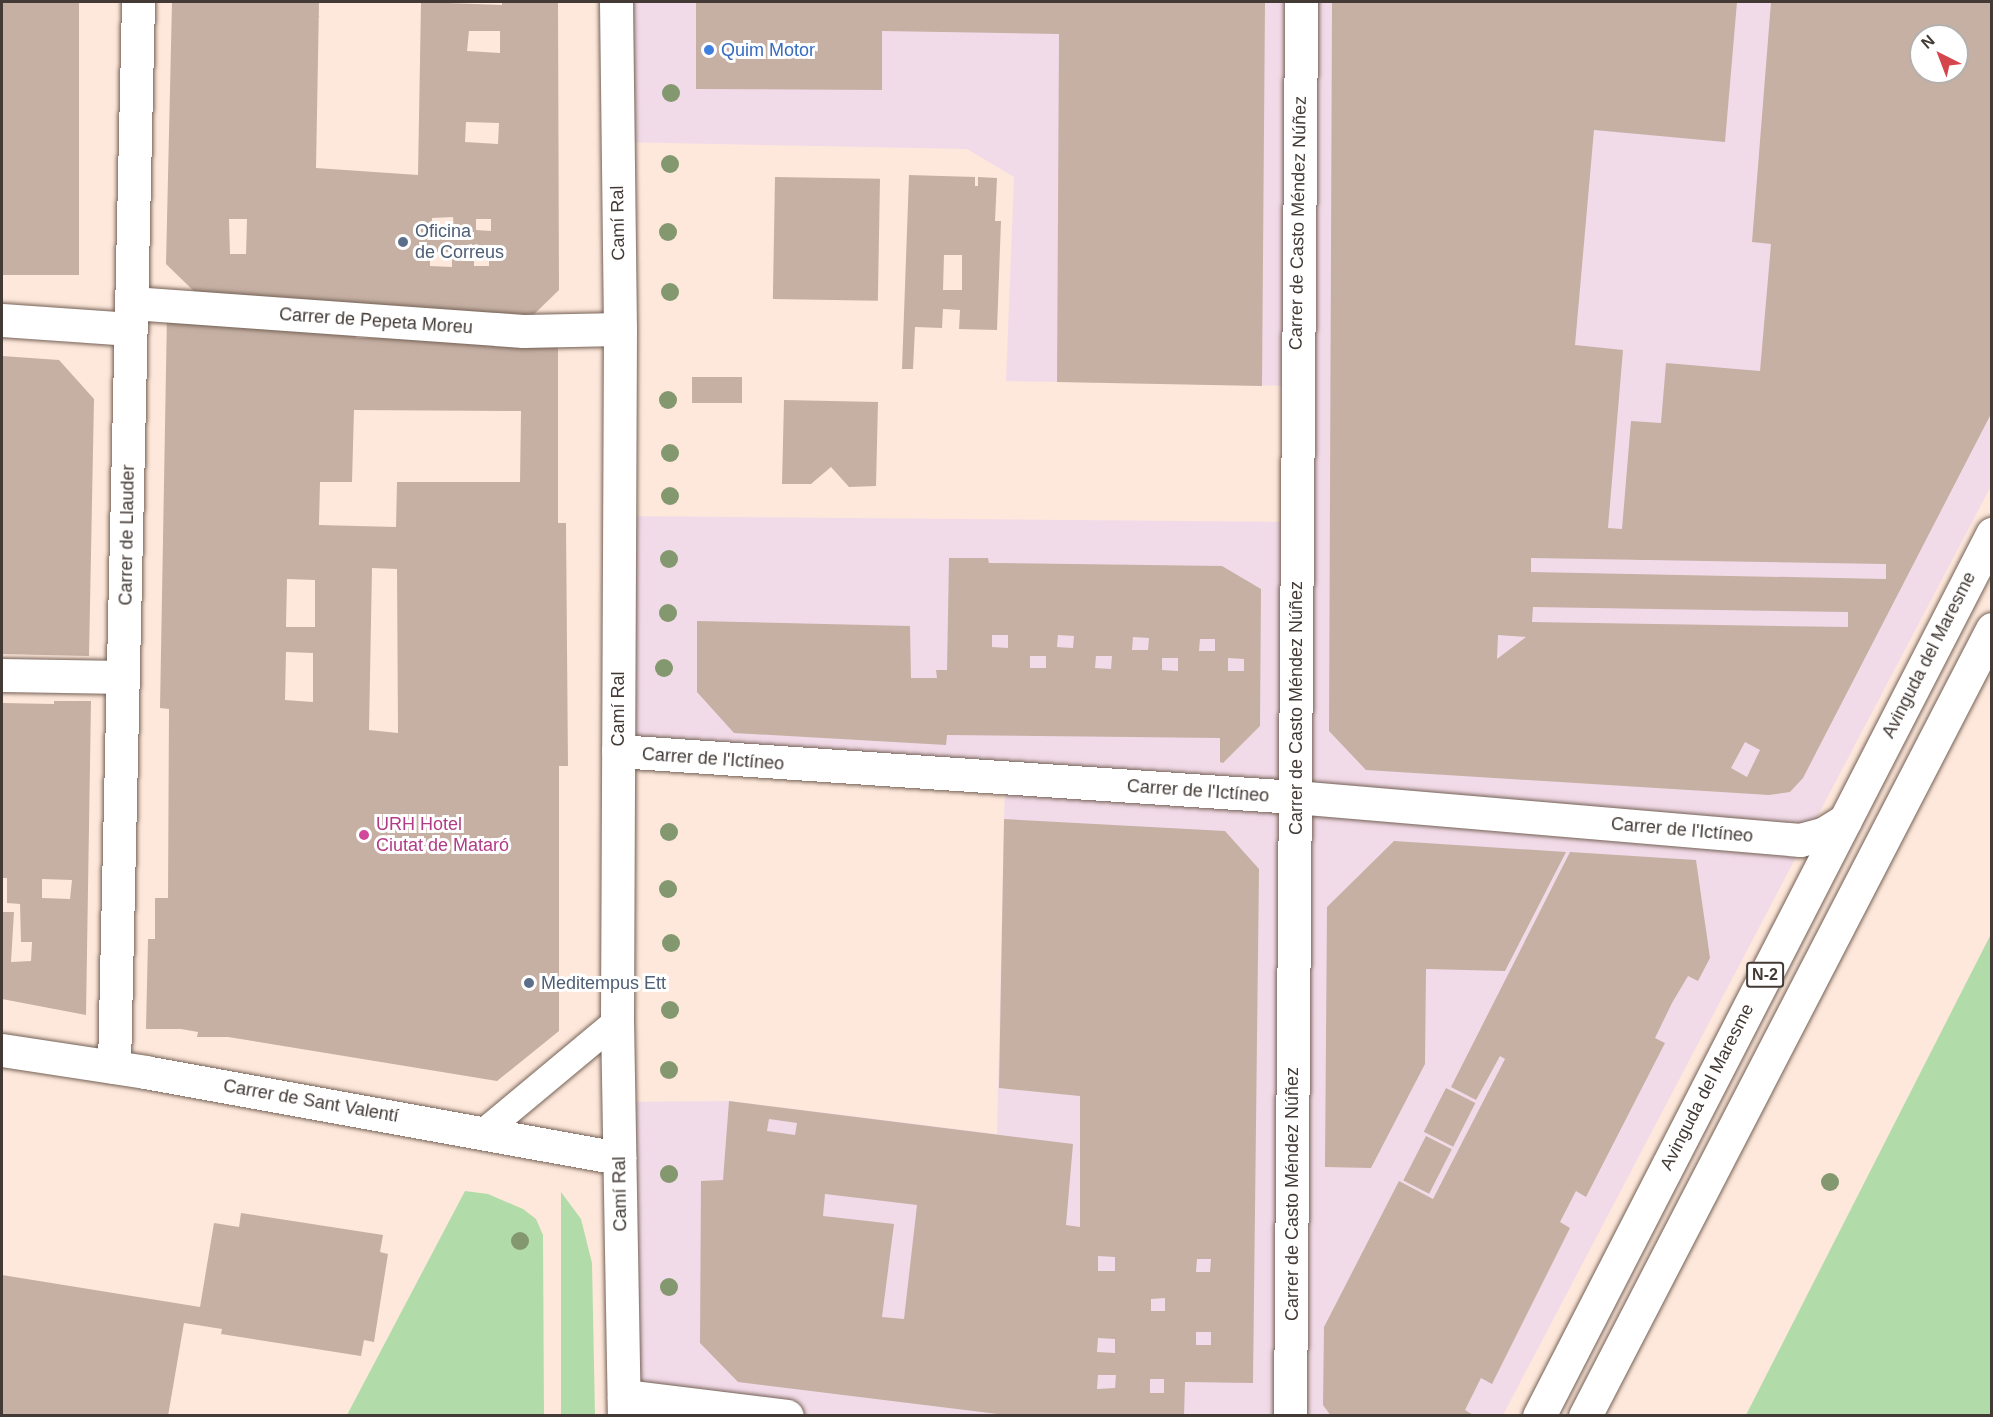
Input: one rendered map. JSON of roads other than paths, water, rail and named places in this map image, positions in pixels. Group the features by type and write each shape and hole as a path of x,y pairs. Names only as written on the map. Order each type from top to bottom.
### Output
{"street":[{"name":"Carrer de Llauder","path":"114,1067 138,2"},
{"name":"Camí Ral","path":"616,2 620,329 617,1020 624,1406"},
{"name":"Carrer de Casto Méndez Núñez","path":"1290,1416 1301,2"},
{"name":"Carrer de Pepeta Moreu","path":"2,320 132,316 523,331 620,329"},
{"name":"Avinguda del Maresme","path":"1539,1416 1992,534"},
{"name":"N-2","path":"1585,1416 1992,629"},
{"path":"2,675 123,677"},
{"name":"Carrer de l'Ictíneo","path":"618,751 1295,797 1800,840 1823,834 1845,820"},
{"name":"Carrer de Sant Valentí","path":"2,1050 484,1131 619,1158"},
{"path":"624,1406 787,1416"}],"lane":[{"path":"484,1131 617,1020"}],"place":[{"name":"Quim Motor","path":"709,50"},
{"name":"Oficina de Correus","path":"403,242"},
{"name":"URH Hotel Ciutat de Mataró","path":"364,835"},
{"name":"Meditempus Ett","path":"529,983"}]}
